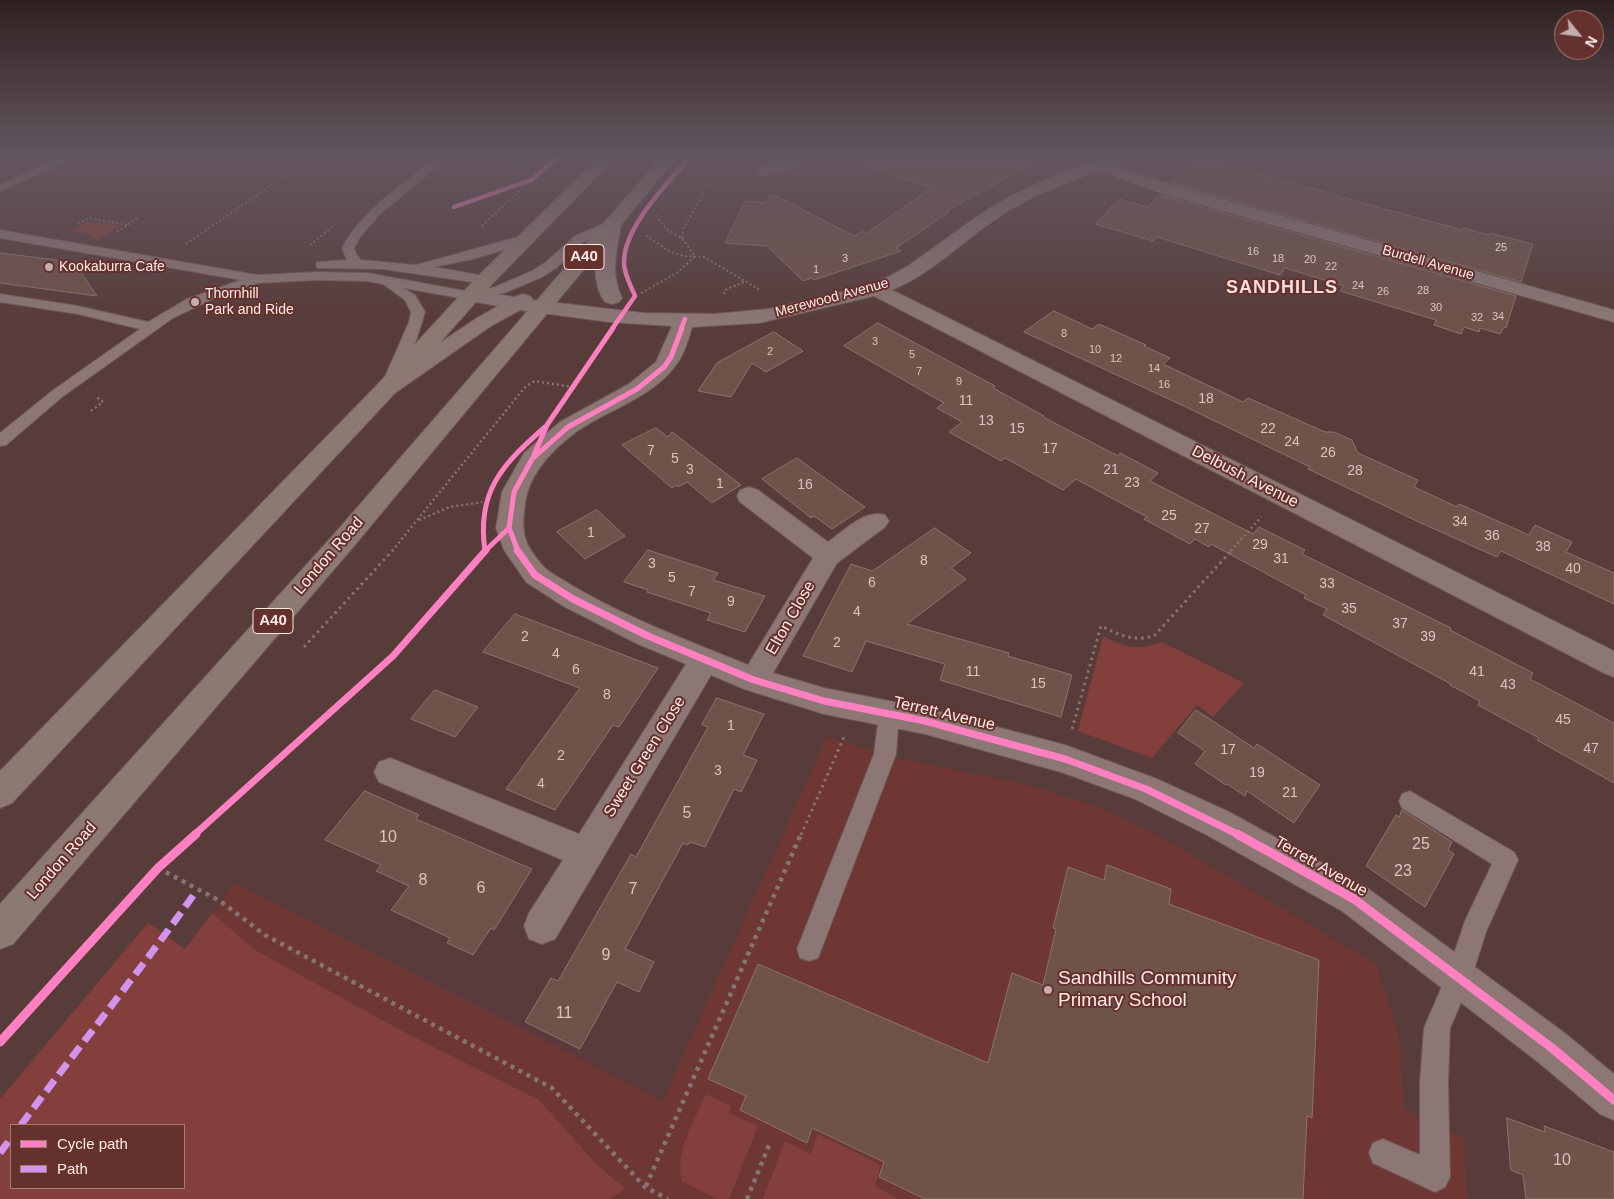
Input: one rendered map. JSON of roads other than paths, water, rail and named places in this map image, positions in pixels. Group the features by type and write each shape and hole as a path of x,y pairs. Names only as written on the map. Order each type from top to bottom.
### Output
{"highway":[{"path":"0,792 388,388 485,280 552,212"},
{"name":"A40","path":"533,297 612,224 622,212"},
{"name":"London Road","path":"0,931 351,532 533,297"}],"street":[{"name":"Merewood Avenue","path":"485,280 533,297 622,317 685,319 749,318 876,289 901,279 996,212"},
{"name":"Burdell Avenue","path":"1247,212 1614,316"},
{"path":"612,224 604,268 605,285 626,300"},
{"name":"Delbush Avenue","path":"876,289 1614,665"},
{"name":"Merewood Avenue","path":"471,296 626,300 685,319"},
{"path":"388,388 462,336 533,297"},
{"name":"Terrett Avenue","path":"685,319 671,357 664,367 637,389 568,427 532,459 523,473 514,492 509,528 522,559 535,575 573,599 648,636 754,680 856,709 925,722 1065,759 1146,789 1217,823 1354,899 1552,1048 1614,1100"},
{"path":"749,496 828,556"},
{"name":"Elton Close","path":"754,680 828,556 876,521"},
{"name":"Sweet Green Close","path":"542,926 704,660"},
{"path":"390,772 585,853"}],"lane":[{"path":"358,264 350,255 348,248 352,237 378,212"},
{"path":"533,297 551,265 579,239 612,224"},
{"path":"0,234 257,279 316,276 367,277 471,296"},
{"path":"411,268 469,256 525,239"},
{"path":"0,441 57,394 150,327 192,302 218,291 306,267 358,264 411,268 485,280"},
{"path":"382,280 410,298 418,312 414,330 403,350 388,388"},
{"path":"0,298 78,310 150,327"},
{"path":"809,949 885,754 889,715"},
{"path":"1383,1153 1435,1177 1434,1083 1437,1028 1458,979 1474,930 1506,860 1410,801"}],"place":[{"name":"Kookaburra Cafe","path":"49,267"},
{"name":"Thornhill Park and Ride","path":"195,302"},
{"name":"Sandhills Community Primary School","path":"1048,990"}],"district":[{"name":"SANDHILLS","path":"1282,288"}]}
